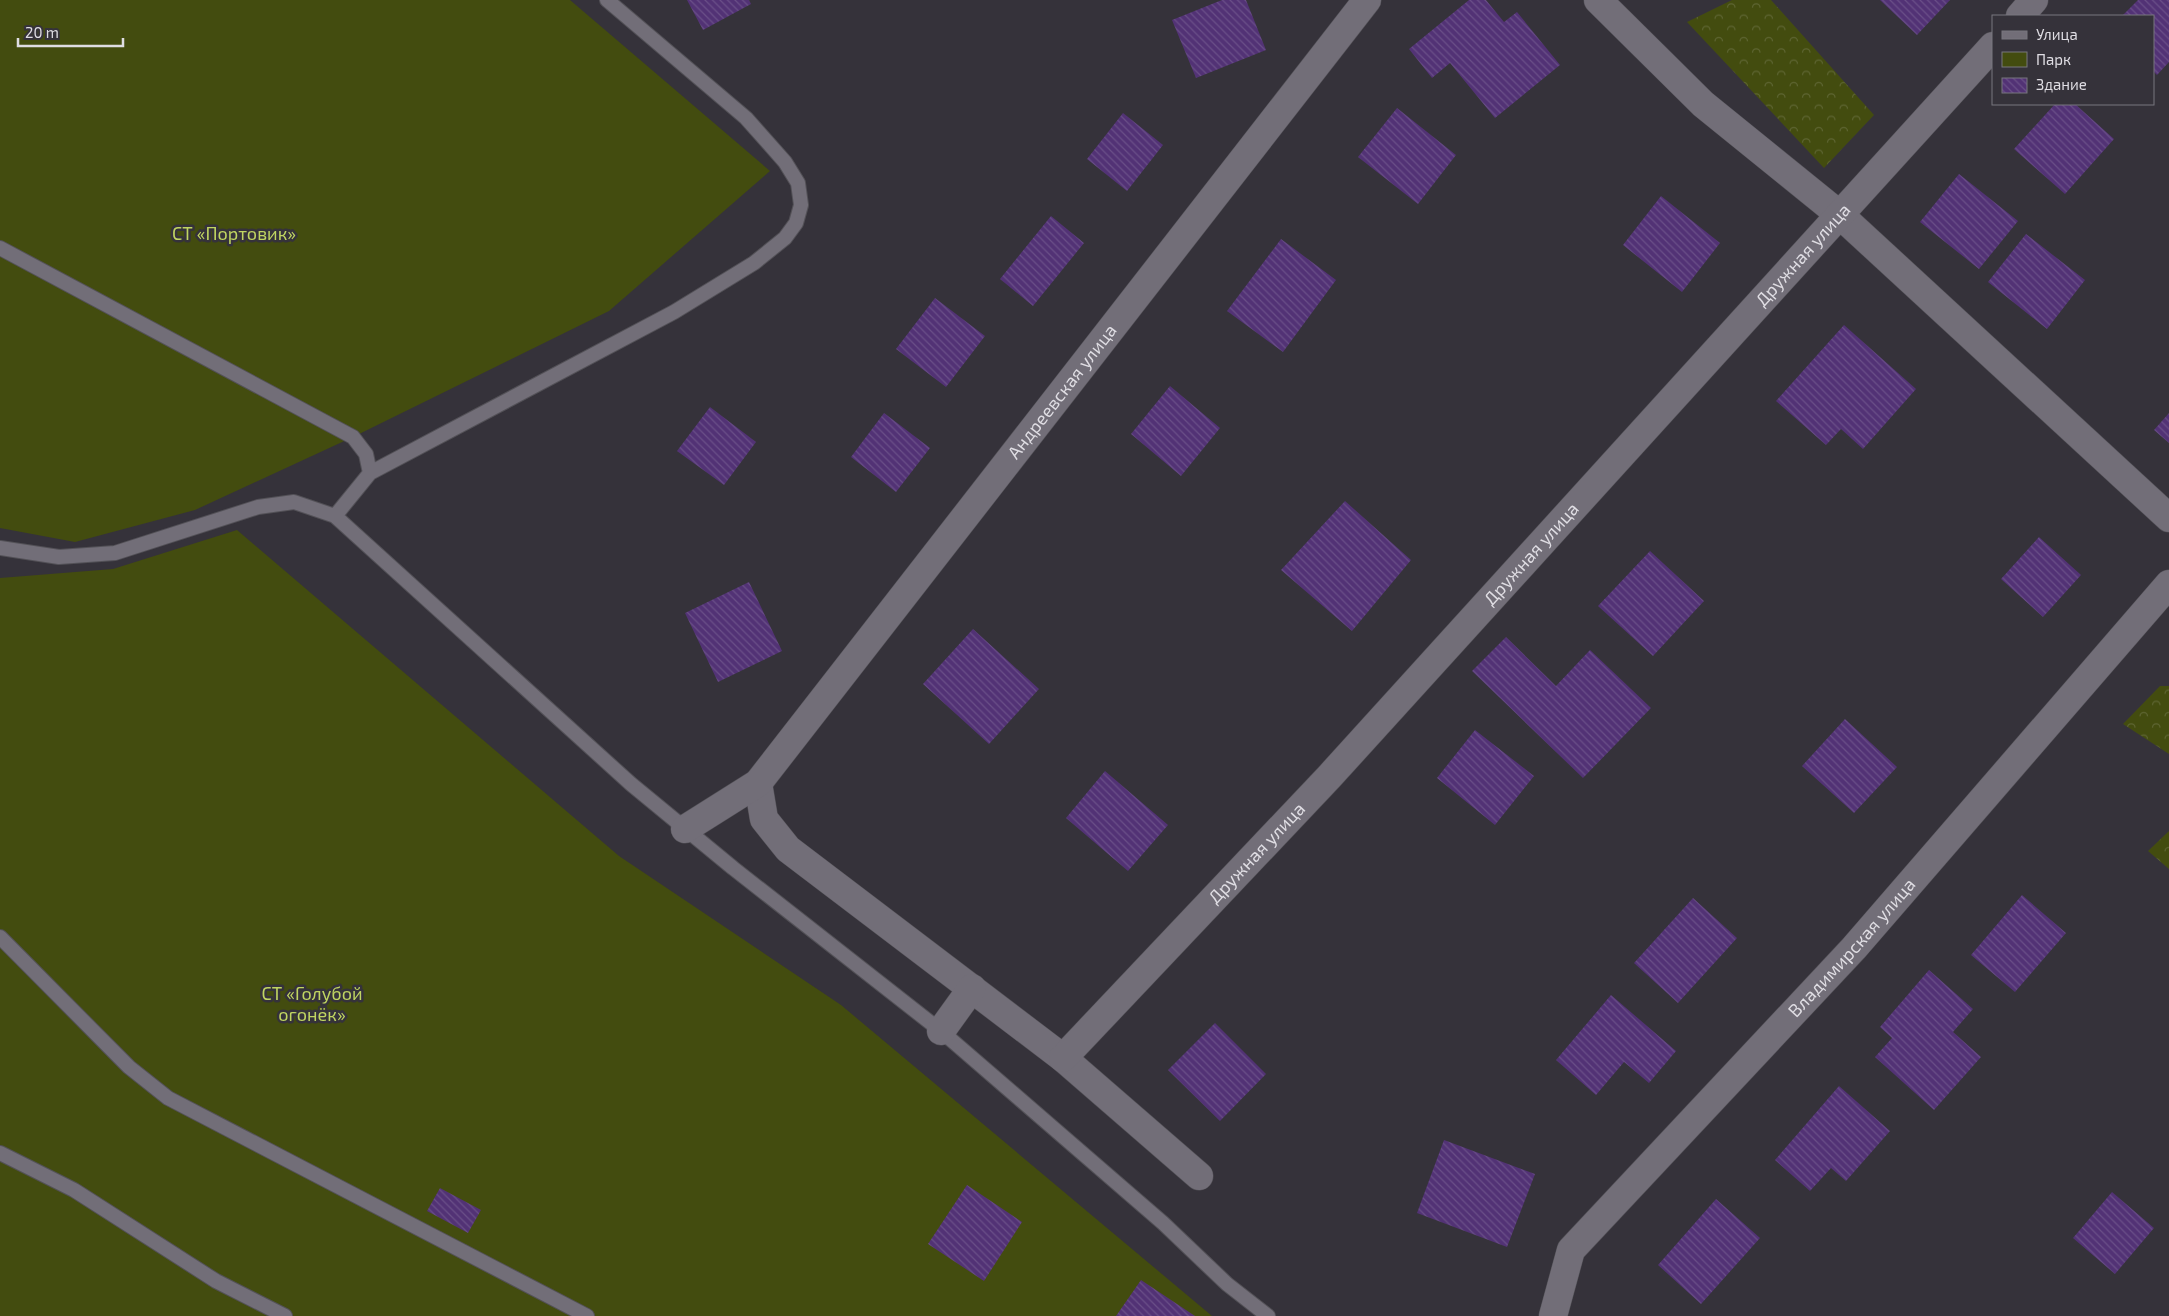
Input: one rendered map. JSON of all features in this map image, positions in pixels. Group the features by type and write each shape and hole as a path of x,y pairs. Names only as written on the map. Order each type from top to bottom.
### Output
{"street":[{"name":"Андреевская улица","path":"758,784 1367,0"},
{"path":"1598,0 1704,104 1840,215 2169,518"},
{"path":"2021,15 2034,0"},
{"name":"Дружная улица","path":"1063,1058 1329,777 1992,47"},
{"name":"Владимирская улица","path":"1553,1316 1571,1250 1854,948 2169,584"},
{"path":"685,829 758,784 764,819 788,849 1063,1058 1199,1176"},
{"path":"942,1031 972,988"}],"lane":[{"path":"335,516 370,473 674,312 754,263 785,238 796,223 801,205 798,183 785,162 746,118 607,0"},
{"path":"0,248 353,437 366,454 370,473"},
{"path":"0,548 59,557 115,553 258,507 294,502 335,516 631,784 685,829 942,1031 1163,1223 1226,1284 1268,1316"},
{"path":"0,937 129,1067 168,1098 587,1316"},
{"path":"0,1152 74,1190 216,1281 285,1316"}],"green space":[{"name":"СТ «Портовик»","path":"0,0 570,0 770,171 609,311 353,437 195,510 75,542 0,528"},
{"path":"1732,0 1771,0 1874,115 1824,168 1687,22"},
{"name":"СТ «Голубой огонёк»","path":"237,530 619,856 841,1005 1212,1316 0,1316 0,578 113,569"},
{"path":"2160,686 2169,686 2169,754 2123,724"},
{"path":"2169,831 2169,869 2148,851"}],"building":[{"path":"687,0 749,0 751,4 703,30"},
{"path":"1222,0 1246,0 1266,50 1196,78 1172,20"},
{"path":"1469,0 1486,0 1504,22 1517,12 1560,65 1495,118 1450,63 1432,78 1409,49"},
{"path":"1880,0 1950,0 1917,35"},
{"path":"2138,0 2169,0 2169,62 2157,75 2154,72 2154,15 2123,15"},
{"path":"2054,105 2076,105 2114,139 2065,194 2014,149"},
{"path":"1397,108 1456,155 1418,204 1358,157"},
{"path":"1123,113 1163,145 1127,191 1087,159"},
{"path":"1959,174 2018,221 1979,269 1920,222"},
{"path":"1661,196 1720,243 1682,292 1623,245"},
{"path":"1051,216 1084,243 1033,306 1000,279"},
{"path":"2026,234 2085,280 2047,329 1988,282"},
{"path":"1281,239 1336,280 1283,352 1227,311"},
{"path":"935,298 985,336 946,387 896,349"},
{"path":"1844,325 1916,389 1863,449 1841,429 1826,445 1776,401"},
{"path":"1170,386 1220,428 1181,476 1131,434"},
{"path":"710,407 756,442 724,485 677,451"},
{"path":"884,413 930,448 896,492 851,457"},
{"path":"2169,413 2169,443 2154,430"},
{"path":"1345,501 1411,560 1352,631 1281,570"},
{"path":"2039,537 2081,575 2043,617 2001,579"},
{"path":"1650,551 1704,601 1653,656 1598,606"},
{"path":"749,582 782,651 718,682 685,613"},
{"path":"973,629 1039,689 989,744 923,684"},
{"path":"1506,637 1556,686 1590,650 1651,708 1583,778 1472,671"},
{"path":"1845,719 1897,767 1854,813 1802,766"},
{"path":"1475,730 1534,776 1495,825 1437,778"},
{"path":"1105,771 1168,825 1128,871 1066,818"},
{"path":"2022,895 2066,933 2015,992 1971,955"},
{"path":"1693,898 1737,938 1678,1003 1634,963"},
{"path":"1929,970 1973,1009 1953,1032 1981,1057 1934,1110 1875,1057 1892,1038 1880,1027"},
{"path":"1611,995 1676,1051 1649,1083 1624,1062 1596,1095 1556,1060"},
{"path":"1215,1023 1266,1074 1220,1121 1168,1070"},
{"path":"1839,1086 1890,1131 1846,1181 1831,1168 1810,1191 1775,1160"},
{"path":"1444,1140 1535,1174 1507,1247 1417,1213"},
{"path":"967,1185 1022,1222 984,1281 928,1244"},
{"path":"440,1188 481,1210 468,1233 427,1211"},
{"path":"2112,1192 2154,1228 2115,1274 2073,1238"},
{"path":"1716,1199 1760,1238 1701,1304 1658,1265"},
{"path":"1141,1280 1195,1316 1116,1316"}]}
